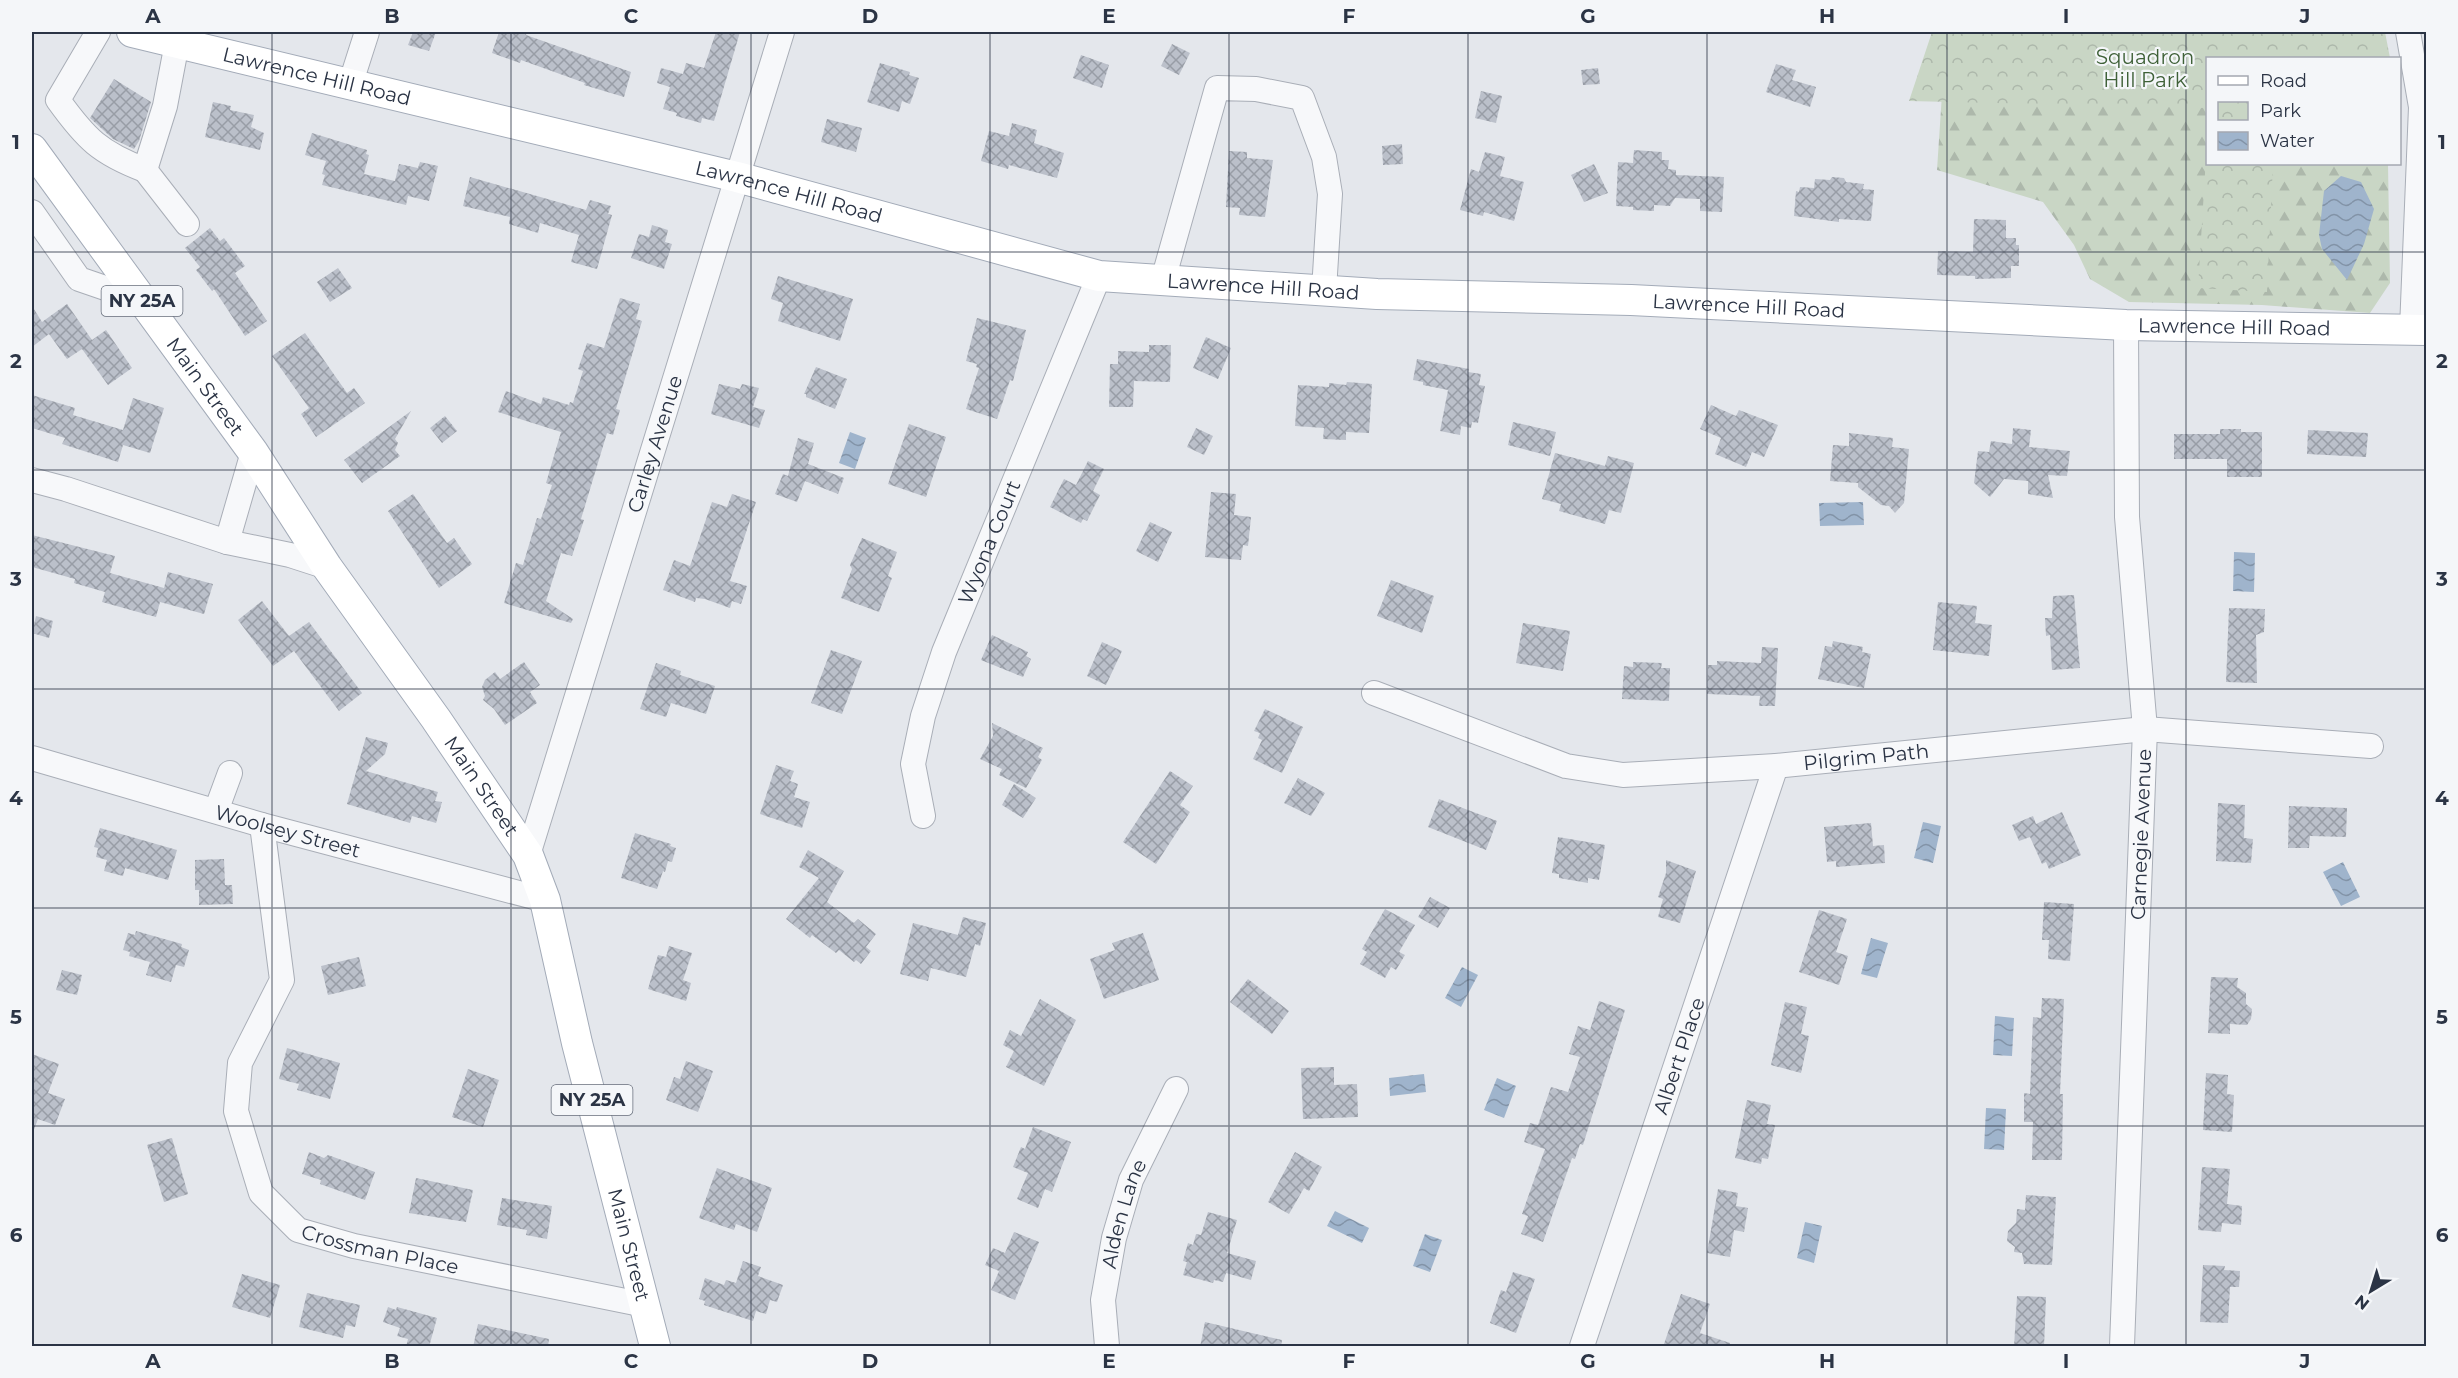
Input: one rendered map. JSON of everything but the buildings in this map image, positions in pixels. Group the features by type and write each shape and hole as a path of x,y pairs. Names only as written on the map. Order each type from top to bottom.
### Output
{"main road":[{"name":"Lawrence Hill Road","path":"132,32 736,177 1099,276 1324,290 1631,300 2127,325 2419,329"},
{"name":"Main Street","path":"32,149 253,452 327,567 436,719 528,855 545,900 577,1043 655,1347"}],"street":[{"path":"98,32 58,100 82,134 117,159 145,170 187,224"},
{"path":"350,85 367,32"},
{"name":"Carley Avenue","path":"528,855 782,32"},
{"path":"2408,32 2421,107 2419,329"},
{"path":"145,170 165,106 177,43"},
{"path":"1163,280 1217,88 1256,89 1302,98 1324,157 1330,194 1324,290"},
{"path":"32,212 79,279 143,302"},
{"name":"Wyona Court","path":"923,816 913,764 923,716 944,652 1099,276"},
{"name":"Carnegie Avenue","path":"2122,1347 2145,729 2127,517 2127,325"},
{"path":"227,542 253,452"},
{"path":"32,480 227,542 290,555 327,567"},
{"name":"Pilgrim Path","path":"1374,693 1566,766 1623,775 1776,766 2145,729 2371,746"},
{"name":"Woolsey Street","path":"32,758 262,825 545,900"},
{"name":"Albert Place","path":"1582,1347 1776,766"},
{"path":"216,812 230,773"},
{"name":"Crossman Place","path":"262,825 282,981 240,1063 236,1111 261,1193 298,1230 354,1246 645,1305"},
{"name":"Alden Lane","path":"1107,1347 1103,1300 1114,1238 1131,1180 1176,1089"}],"green space":[{"name":"Squadron Hill Park","path":"1932,32 2385,32 2390,57 2206,57 2206,108 1909,101"},
{"path":"2206,58 2206,165 2388,165 2390,283 2370,313 2262,305 2129,302 2090,279 2074,245 2043,202 1937,170 1942,94"},
{"name":"Squadron Hill Park","path":"2206,157 2206,165 2273,165 2267,292 2198,288"}],"water":[{"path":"2341,176 2361,182 2374,209 2364,244 2347,280 2322,249 2319,235 2324,191"},
{"path":"850,432 866,438 855,469 839,463"},
{"path":"1863,502 1864,525 1820,526 1819,503"},
{"path":"2234,552 2255,553 2254,592 2233,591"},
{"path":"1923,822 1941,826 1933,863 1914,858"},
{"path":"2343,862 2360,897 2341,906 2323,872"},
{"path":"1871,938 1888,943 1877,978 1861,974"},
{"path":"1462,967 1478,975 1461,1007 1445,998"},
{"path":"1995,1016 2014,1018 2012,1056 1993,1055"},
{"path":"1424,1074 1426,1092 1390,1096 1389,1078"},
{"path":"1497,1078 1516,1086 1504,1118 1484,1110"},
{"path":"1986,1108 2006,1109 2004,1150 1984,1149"},
{"path":"1335,1211 1369,1228 1362,1243 1327,1226"},
{"path":"1805,1222 1822,1226 1814,1263 1797,1258"},
{"path":"1425,1234 1442,1240 1430,1272 1413,1266"}]}
